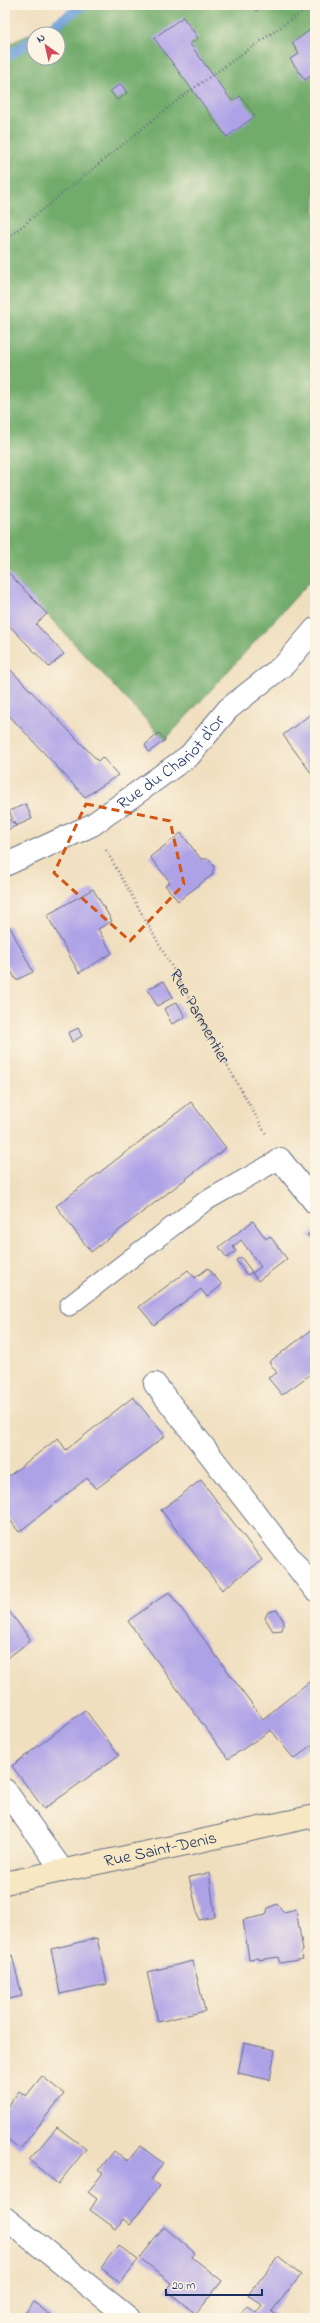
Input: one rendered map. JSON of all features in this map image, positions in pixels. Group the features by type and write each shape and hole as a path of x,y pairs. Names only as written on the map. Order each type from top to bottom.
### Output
{"main road":[{"name":"Rue Saint-Denis","path":"5,1883 315,1816"}],"street":[{"name":"Rue du Chariot d'Or","path":"5,865 92,825 190,755 228,709 284,664 315,629"},
{"path":"284,664 315,653"},
{"path":"280,1159 315,1203"},
{"path":"155,1384 315,1590"},
{"path":"5,1790 64,1871"},
{"path":"5,2218 129,2318"}],"lane":[{"path":"69,1306 204,1202 280,1159"}],"path":[{"path":"5,240 184,95 312,5"},
{"name":"Rue Parmentier","path":"92,825 280,1159"}],"highlighted area":[{"path":"86,804 170,821 184,884 130,941 54,873"}],"green space":[{"path":"91,5 315,5 315,576 165,740 5,570 5,46 26,36 26,66 66,66 66,26 47,26"}],"building":[{"path":"251,5 265,5 256,11"},
{"path":"183,17 198,38 190,44 232,101 240,96 255,116 227,137 154,38"},
{"path":"310,30 315,36 315,73 305,80 290,59 299,54 292,43"},
{"path":"121,84 127,93 117,100 110,91"},
{"path":"5,569 47,614 36,624 64,654 49,667 5,621"},
{"path":"5,664 98,761 102,757 118,775 85,797 5,711"},
{"path":"315,711 315,778 283,735"},
{"path":"159,733 165,740 149,752 145,745"},
{"path":"26,804 32,819 16,826 9,811"},
{"path":"5,815 16,826 5,831"},
{"path":"181,833 201,859 209,859 214,866 212,875 178,901 165,885 170,882 150,857"},
{"path":"93,889 112,921 98,929 112,953 79,973 47,915"},
{"path":"9,925 33,972 16,980 8,965 5,967 5,927"},
{"path":"164,981 173,997 157,1006 148,989"},
{"path":"177,1002 185,1017 172,1024 164,1009"},
{"path":"78,1028 82,1036 72,1042 68,1033"},
{"path":"191,1102 226,1148 91,1252 56,1206"},
{"path":"253,1221 266,1239 270,1236 287,1259 258,1281 252,1273 261,1267 241,1240 233,1247 236,1251 227,1258 219,1247"},
{"path":"315,1230 315,1237 312,1240 307,1235"},
{"path":"241,1257 252,1272 247,1275 236,1260"},
{"path":"208,1268 222,1285 207,1297 201,1289 154,1325 139,1307 188,1270 195,1278"},
{"path":"313,1329 315,1332 315,1371 282,1395 268,1378 277,1373 269,1362"},
{"path":"133,1397 165,1436 96,1489 87,1478 19,1532 5,1513 5,1479 58,1438 66,1450"},
{"path":"201,1480 262,1560 222,1590 161,1510"},
{"path":"169,1592 263,1719 315,1677 315,1743 294,1759 271,1730 228,1759 128,1621"},
{"path":"5,1606 31,1640 5,1660"},
{"path":"277,1610 284,1622 282,1630 273,1631 265,1618 268,1612"},
{"path":"85,1710 119,1755 44,1809 12,1766"},
{"path":"209,1873 215,1917 199,1920 189,1877"},
{"path":"277,1904 284,1912 296,1909 303,1959 280,1963 278,1957 259,1960 259,1958 249,1959 243,1920 266,1915 268,1908"},
{"path":"97,1938 107,1984 60,1994 51,1949"},
{"path":"12,1955 22,1996 5,2000 5,1957"},
{"path":"193,1961 205,2011 158,2022 147,1972"},
{"path":"244,2043 275,2050 270,2080 238,2073"},
{"path":"42,2076 64,2094 20,2149 5,2137 5,2110 19,2091 26,2096"},
{"path":"57,2127 86,2149 58,2184 29,2160"},
{"path":"140,2146 163,2163 151,2180 159,2186 130,2225 123,2219 116,2229 90,2210 97,2199 88,2192 103,2173 99,2170 114,2151 128,2161"},
{"path":"164,2227 195,2253 192,2257 222,2281 196,2314 166,2290 171,2283 140,2258"},
{"path":"118,2245 138,2260 120,2283 101,2268"},
{"path":"278,2257 301,2275 271,2312 275,2314 272,2318 238,2318 247,2306 256,2313 262,2305 248,2295"},
{"path":"34,2302 54,2318 21,2318"}],"waterway":[{"path":"53,26 84,5"},
{"path":"5,58 26,44"}]}
